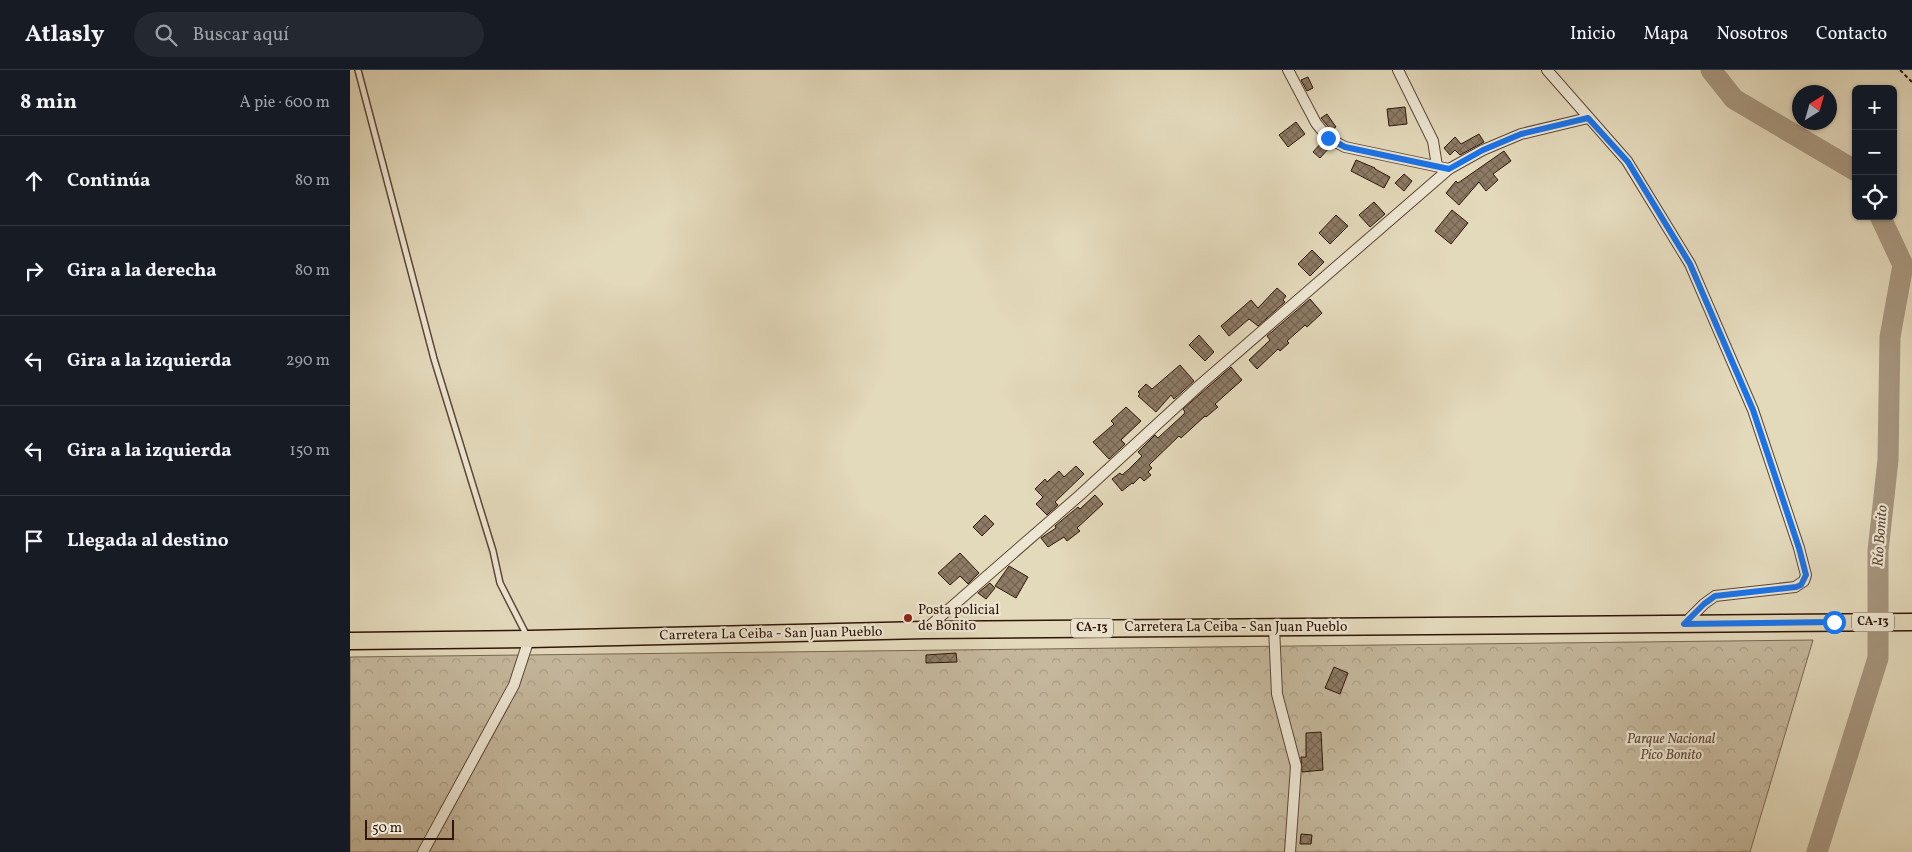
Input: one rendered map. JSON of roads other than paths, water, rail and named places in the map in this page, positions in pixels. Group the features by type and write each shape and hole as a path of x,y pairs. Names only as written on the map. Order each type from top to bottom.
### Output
{"main road":[{"name":"Carretera La Ceiba - San Juan Pueblo","path":"350,641 925,630 1912,622"}],"street":[{"path":"1288,70 1316,123 1328,138 1345,147 1449,169"},
{"path":"1398,70 1432,141 1437,166"},
{"path":"1547,70 1628,162 1690,264 1753,410 1799,548 1806,575 1801,585 1796,587 1715,596 1684,624"},
{"path":"925,630 1080,495 1201,384 1449,169 1483,150 1521,134 1588,118"},
{"path":"1274,628 1277,694 1296,766 1290,852"},
{"path":"423,852 514,685 529,639"}],"lane":[{"path":"358,70 434,359 493,551 500,584 529,639"}],"waterway":[{"name":"Río Bonito","path":"1711,70 1734,99 1852,169"},
{"name":"Río Bonito","path":"1817,852 1878,658 1878,551 1888,460 1890,337 1903,265 1882,220"}],"place":[{"name":"Posta policial de Bonito","path":"908,618"}],"park label":[{"name":"Parque Nacional Pico Bonito","path":"1671,748"}]}
